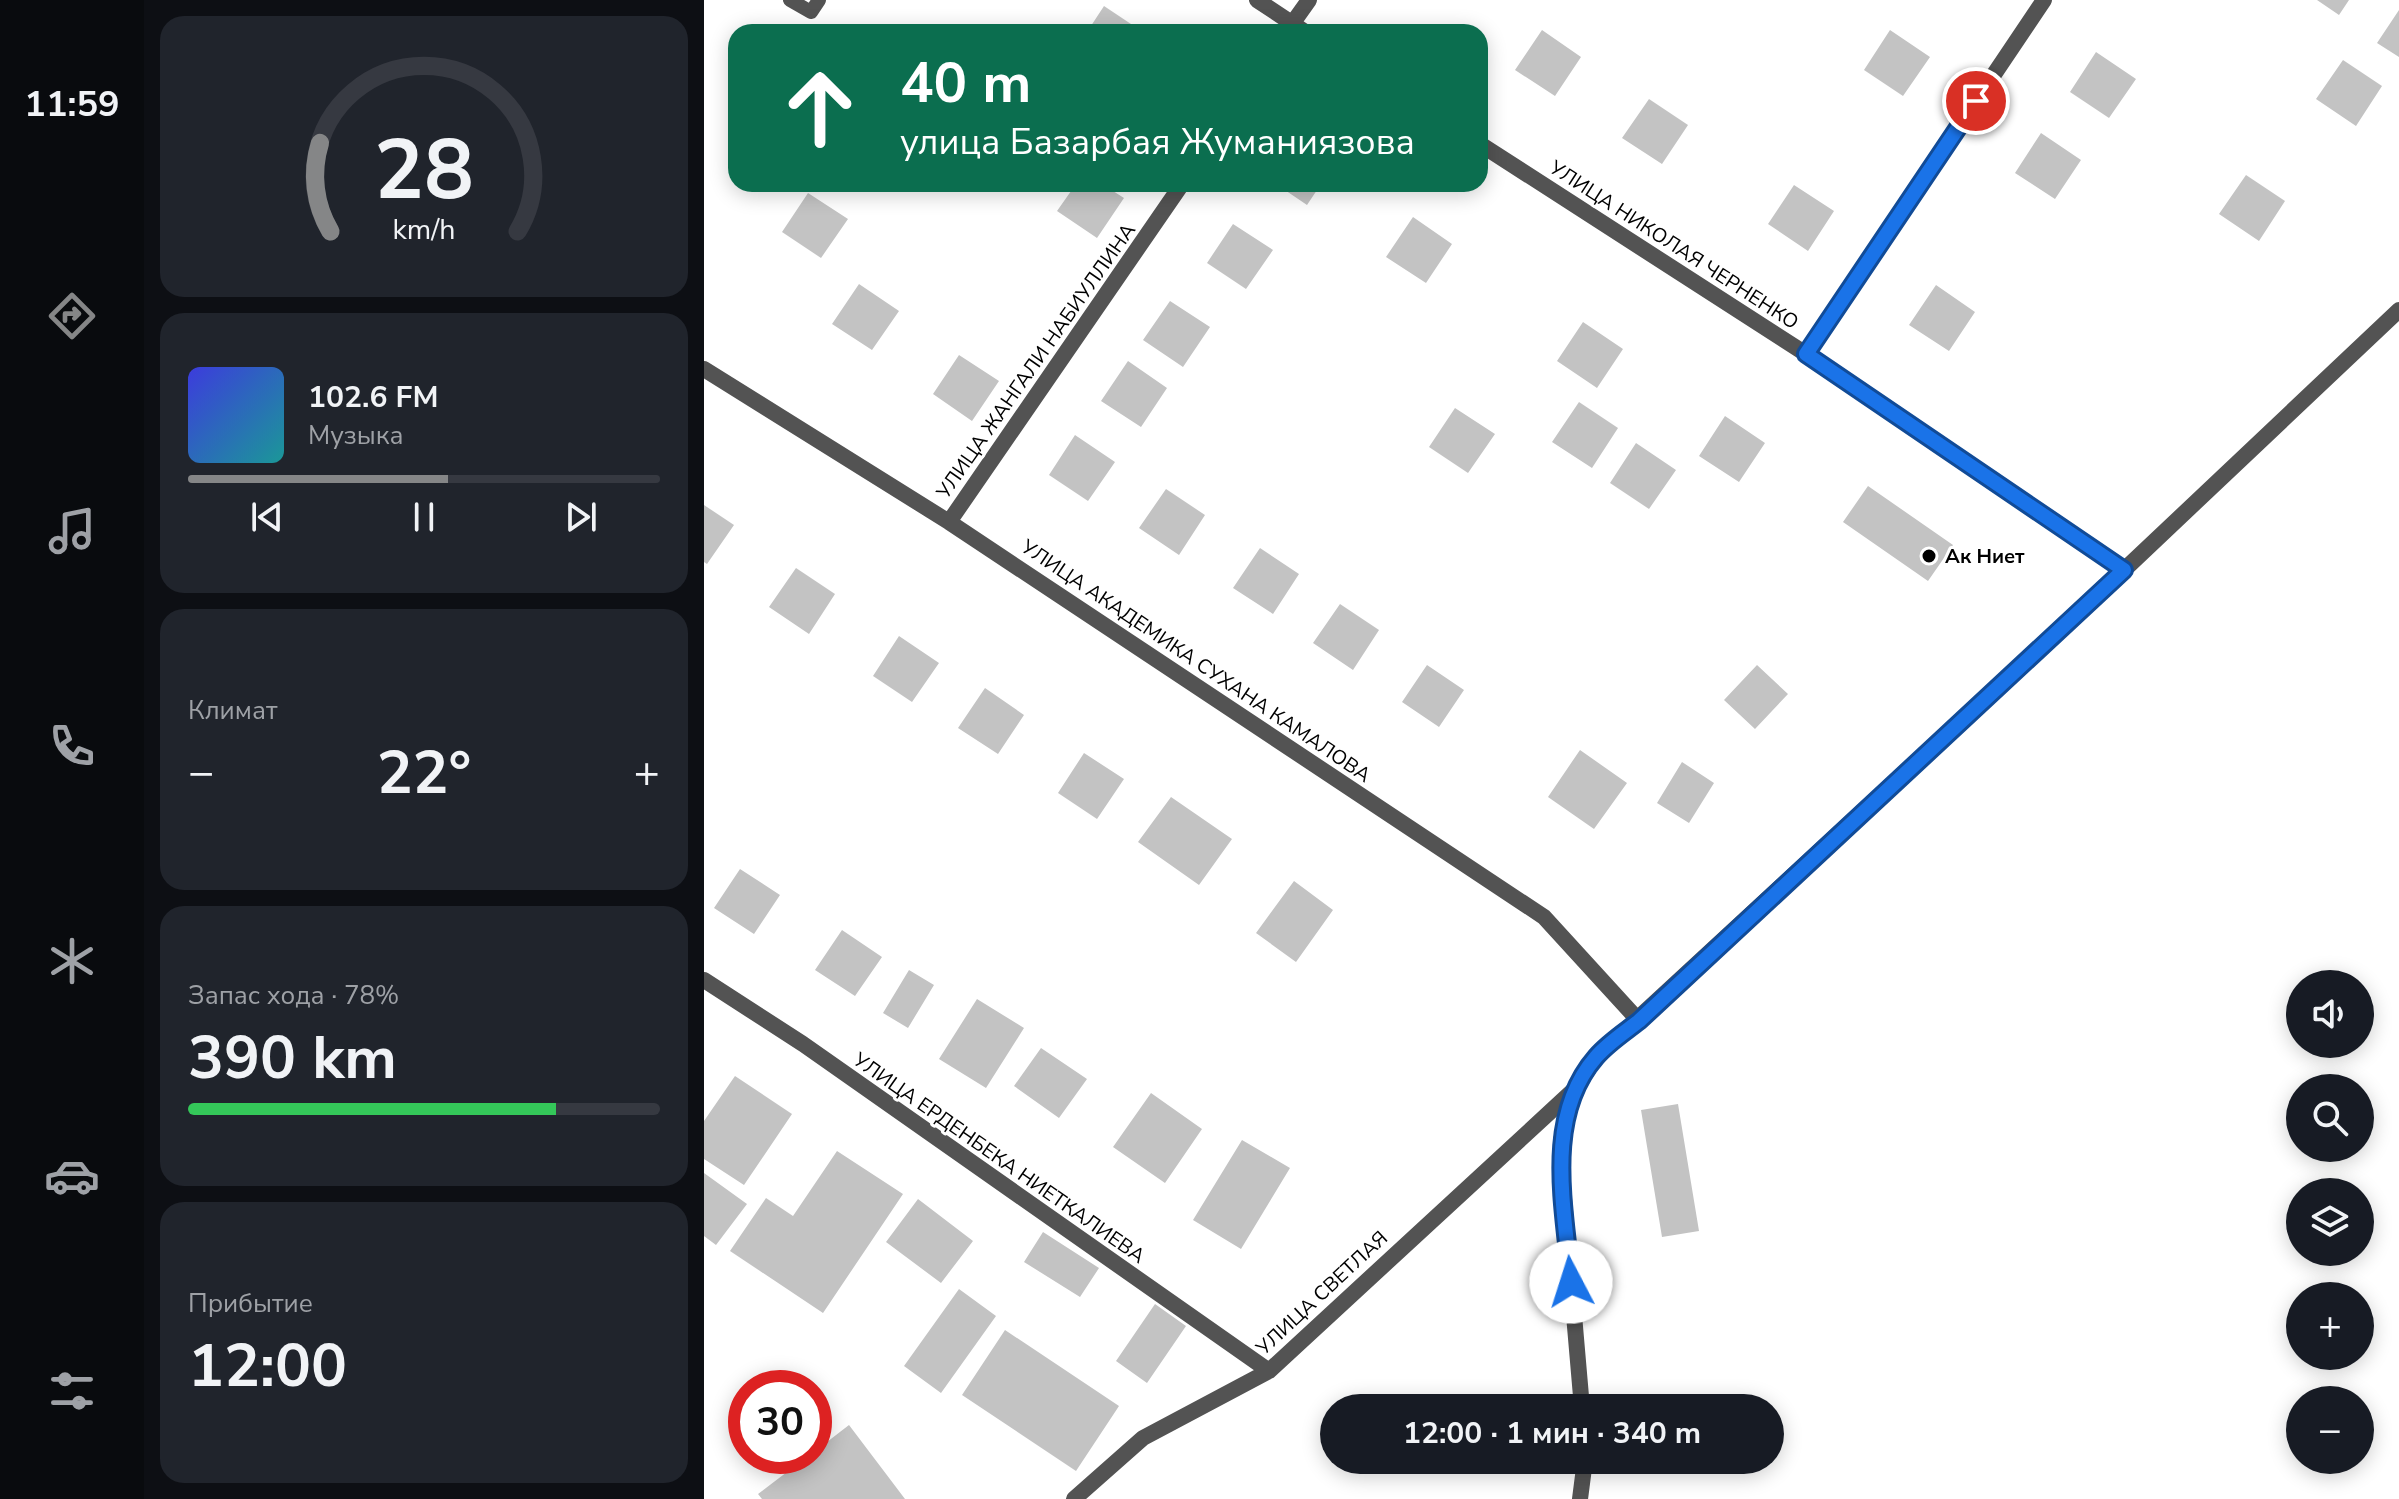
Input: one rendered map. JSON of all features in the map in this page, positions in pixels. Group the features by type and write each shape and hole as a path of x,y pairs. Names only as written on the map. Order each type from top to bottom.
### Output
{"street":[{"path":"1257,0 1288,24"},
{"path":"1297,24 1309,0"},
{"path":"1806,354 2044,0"},
{"name":"УЛИЦА НИКОЛАЯ ЧЕРНЕНКО","path":"1488,149 1806,354 2124,570"},
{"name":"УЛИЦА ЖАНГАЛИ НАБИУЛЛИНА","path":"949,522 1176,192"},
{"path":"1581,1394 1561,1140 1577,1087 1597,1056 1639,1021 2124,570 2399,310"},
{"name":"УЛИЦА АКАДЕМИКА СУХАНА КАМАЛОВА","path":"704,369 949,522 1544,917 1639,1021"},
{"name":"УЛИЦА ЕРДЕНБЕКА НИЕТКАЛИЕВА","path":"704,980 803,1044 1269,1371"},
{"name":"УЛИЦА СВЕТЛАЯ","path":"1074,1499 1143,1438 1269,1371 1577,1087"},
{"path":"1580,1499 1583,1474"}],"lane":[{"path":"790,0 811,12 819,0"}],"building":[{"path":"2317,0 2349,0 2339,15"},
{"path":"1104,6 1131,24 1092,24"},
{"path":"2399,10 2399,57 2377,43"},
{"path":"1542,30 1581,57 1555,96 1515,70"},
{"path":"1890,30 1930,57 1903,96 1864,70"},
{"path":"2096,52 2136,79 2109,118 2070,92"},
{"path":"2343,60 2382,86 2356,126 2316,99"},
{"path":"1649,99 1688,125 1662,164 1622,138"},
{"path":"2041,133 2081,160 2055,199 2015,173"},
{"path":"2246,175 2285,201 2259,241 2219,214"},
{"path":"1794,185 1834,211 1808,251 1768,224"},
{"path":"1070,192 1115,192 1124,198 1097,238 1057,211"},
{"path":"1288,192 1316,192 1307,205"},
{"path":"808,193 848,219 821,258 782,232"},
{"path":"1413,217 1452,244 1426,283 1386,257"},
{"path":"1233,224 1273,250 1246,289 1207,263"},
{"path":"859,284 899,311 872,350 832,324"},
{"path":"1936,285 1975,312 1949,351 1909,325"},
{"path":"1170,301 1210,327 1183,367 1143,340"},
{"path":"1583,322 1623,349 1597,388 1557,361"},
{"path":"959,355 999,381 972,421 933,394"},
{"path":"1128,361 1167,388 1141,427 1101,401"},
{"path":"1579,402 1618,428 1592,468 1552,442"},
{"path":"1455,408 1495,434 1468,473 1429,447"},
{"path":"1725,416 1765,443 1739,482 1699,456"},
{"path":"1075,435 1115,462 1088,501 1049,475"},
{"path":"1636,443 1676,470 1649,509 1610,483"},
{"path":"1868,486 1953,545 1928,581 1843,522"},
{"path":"1166,489 1205,515 1179,555 1139,528"},
{"path":"704,505 734,525 707,564 704,562"},
{"path":"1260,548 1299,574 1273,614 1233,588"},
{"path":"796,568 835,594 809,634 769,607"},
{"path":"1340,604 1379,630 1353,670 1313,643"},
{"path":"899,636 939,663 912,702 873,676"},
{"path":"1427,665 1464,690 1439,727 1402,702"},
{"path":"1757,665 1788,694 1755,729 1724,700"},
{"path":"985,688 1024,715 998,754 958,728"},
{"path":"1580,750 1627,783 1594,829 1548,797"},
{"path":"1084,753 1124,779 1097,819 1058,793"},
{"path":"1682,762 1714,783 1689,823 1657,803"},
{"path":"1171,797 1232,839 1199,885 1138,842"},
{"path":"740,869 780,895 754,934 714,908"},
{"path":"1294,881 1333,910 1296,962 1256,933"},
{"path":"842,930 882,957 855,996 815,970"},
{"path":"909,970 934,985 908,1028 883,1013"},
{"path":"977,999 1024,1028 986,1088 939,1059"},
{"path":"1041,1048 1087,1079 1059,1118 1014,1086"},
{"path":"735,1076 792,1114 744,1185 704,1159 704,1121"},
{"path":"1151,1093 1202,1129 1165,1183 1113,1147"},
{"path":"1678,1104 1699,1231 1662,1237 1641,1110"},
{"path":"1242,1140 1290,1168 1241,1249 1193,1220"},
{"path":"837,1151 903,1194 823,1313 730,1251 766,1198 793,1216"},
{"path":"704,1173 747,1204 716,1245 704,1236"},
{"path":"918,1199 973,1241 941,1283 886,1242"},
{"path":"1043,1232 1099,1268 1080,1297 1024,1262"},
{"path":"959,1289 996,1316 941,1393 904,1366"},
{"path":"1155,1304 1186,1326 1147,1383 1116,1361"},
{"path":"1005,1330 1119,1406 1076,1471 962,1395"},
{"path":"849,1425 905,1499 762,1499 758,1494 784,1474 832,1474 832,1438"}],"place":[{"name":"Ак Ниет","path":"1929,556"}],"route":[{"path":"1571,1282 1561,1140 1577,1087 1597,1056 1639,1021 2124,570 1806,354 1976,101"}]}
